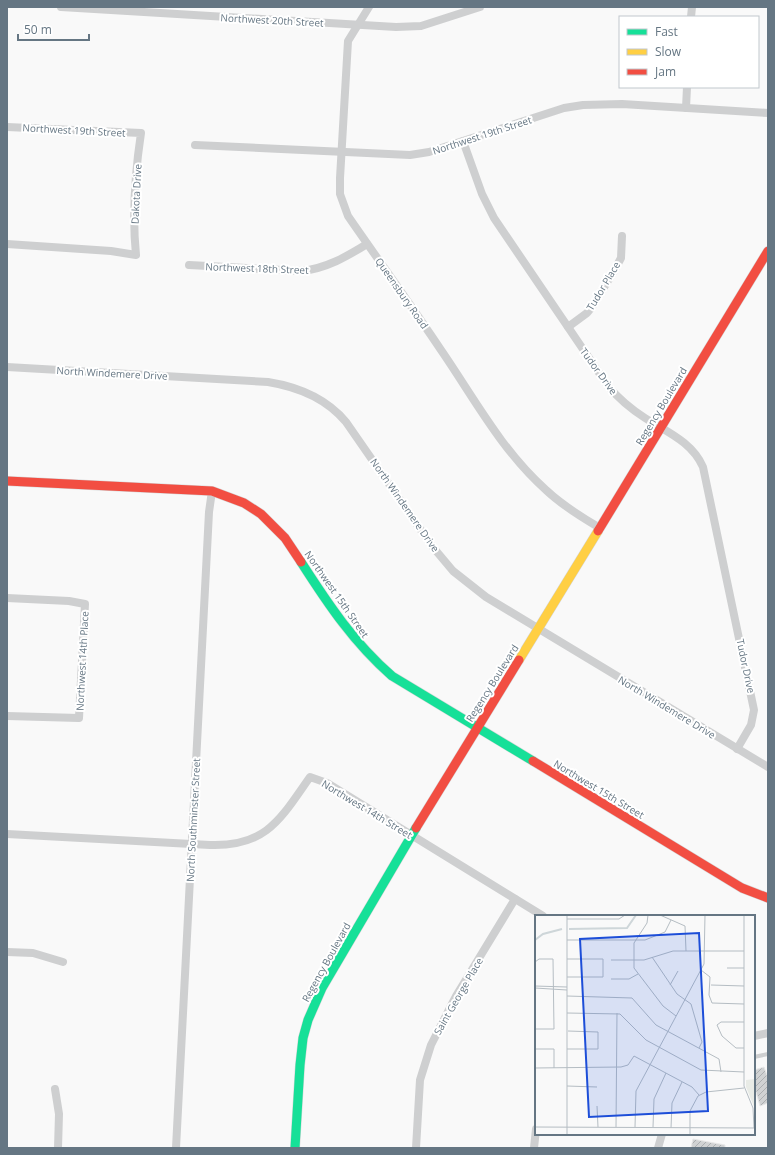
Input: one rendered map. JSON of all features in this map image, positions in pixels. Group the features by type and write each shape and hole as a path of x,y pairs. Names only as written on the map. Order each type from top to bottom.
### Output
{"street":[{"name":"Northwest 20th Street","path":"61,7 358,25 421,26 480,7"},
{"name":"Queensbury Road","path":"369,7 348,41 343,153 340,178 342,203 348,216 442,350 497,435 517,461 551,494 600,528"},
{"path":"686,108 688,88"},
{"name":"Northwest 19th Street","path":"195,145 410,155 429,152 463,142 573,106 622,104 768,113"},
{"name":"Northwest 19th Street","path":"7,126 142,133"},
{"name":"Dakota Drive","path":"7,244 111,251 136,255 134,231 138,154 142,133"},
{"name":"Tudor Drive","path":"463,142 482,194 494,218 616,395 625,404 687,445 699,459 703,467 754,710 751,725 737,748"},
{"name":"Tudor Place","path":"568,327 587,314 610,277 621,258 622,236"},
{"name":"Northwest 18th Street","path":"189,265 302,271 317,269 332,264 367,244"},
{"name":"Regency Boulevard","path":"296,1148 300,1065 303,1038 308,1020 322,988 348,942 477,728 539,629 768,251"},
{"name":"North Windemere Drive","path":"7,367 268,382 295,387 309,393 328,405 346,422 432,546 453,571 486,597 768,767"},
{"name":"Northwest 15th Street","path":"7,481 212,492 236,498 250,505 272,522 285,538 347,630 375,663 408,687 742,888 768,898"},
{"name":"North Southminster Street","path":"176,1148 209,512 212,492"},
{"name":"Northwest 14th Place","path":"7,598 69,601 85,604 79,718 7,716"},
{"name":"Northwest 14th Street","path":"7,834 222,845 233,844 259,835 284,816 310,777 327,783 541,915"},
{"name":"Saint George Place","path":"416,1148 420,1080 431,1045 456,996 515,899"},
{"path":"7,952 33,953 63,962"},
{"path":"755,1036 768,1033"},
{"path":"55,1089 59,1114 58,1148"},
{"path":"534,1148 535,1135"},
{"path":"658,1148 662,1135"}],"lane":[{"path":"755,1058 768,1054"}],"building":[{"path":"764,1067 768,1078 768,1103 760,1106 755,1088 755,1070"},
{"path":"693,1139 725,1145 725,1148 691,1148"}],"traffic: fast":[{"path":"301,562 342,622 378,663 392,676 533,761"},
{"path":"295,1148 300,1065 303,1038 308,1020 322,988 416,828"}],"traffic: slow":[{"path":"519,660 598,531"}],"traffic: jam":[{"path":"598,531 768,251"},
{"path":"7,481 212,491 244,503 261,514 285,538 301,562"},
{"path":"416,828 519,660"},
{"path":"533,761 742,888 768,898"}]}
